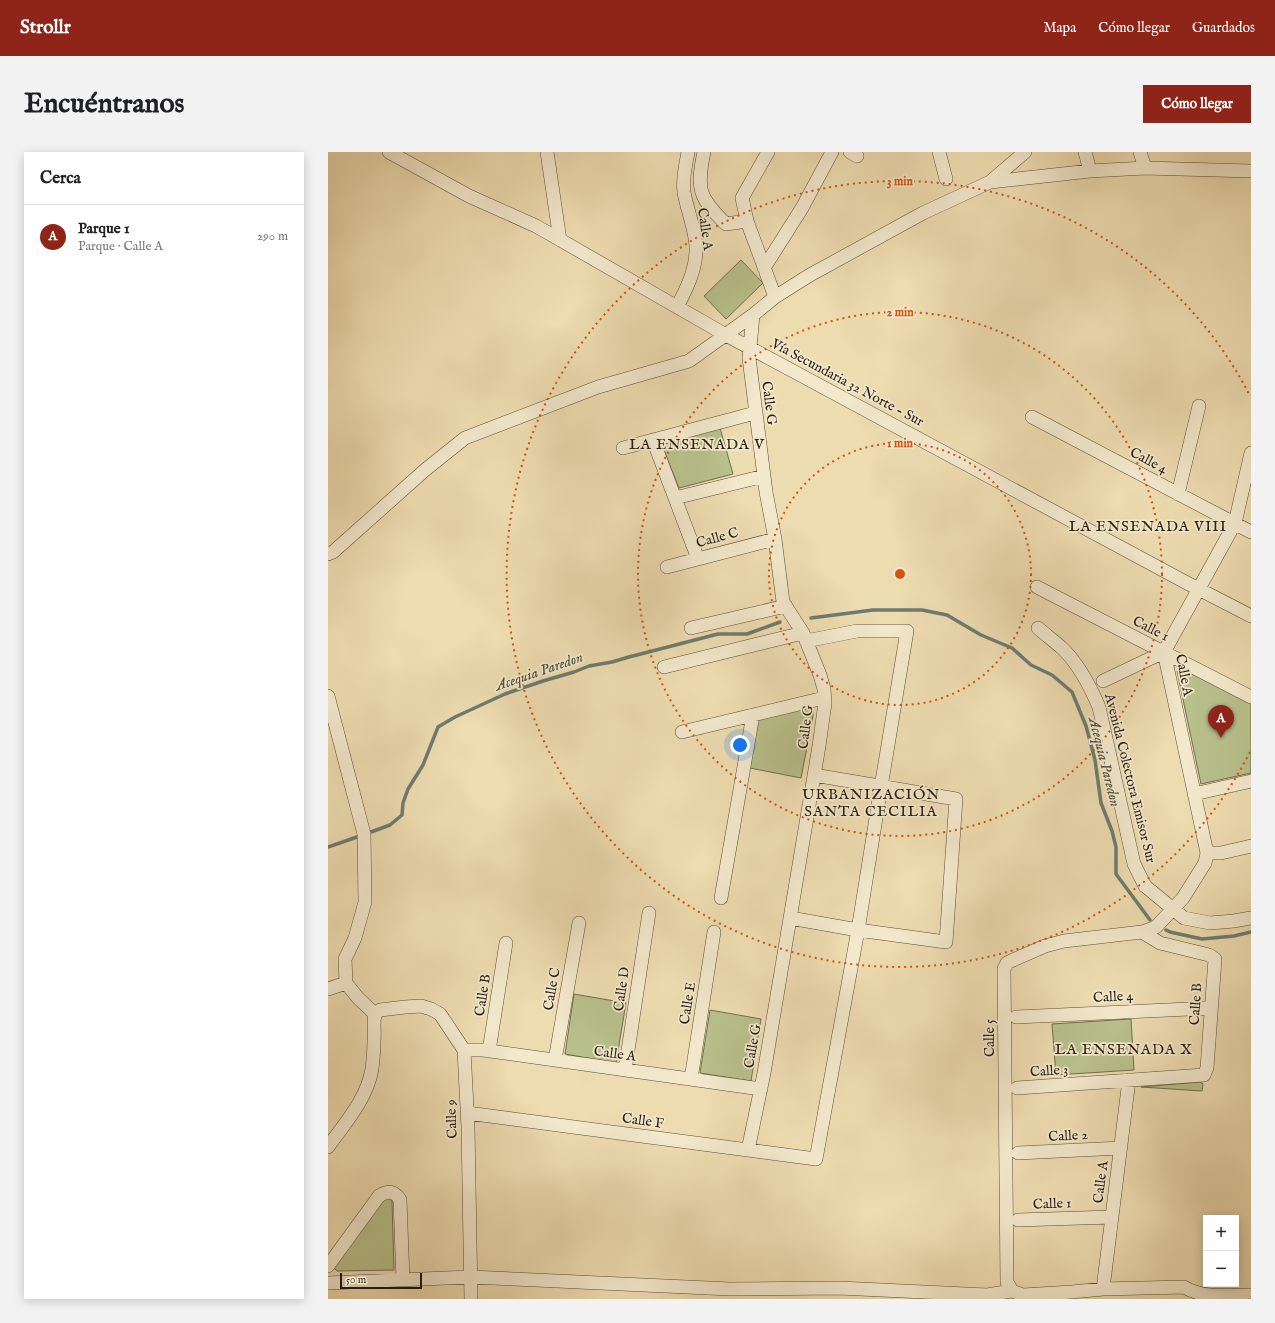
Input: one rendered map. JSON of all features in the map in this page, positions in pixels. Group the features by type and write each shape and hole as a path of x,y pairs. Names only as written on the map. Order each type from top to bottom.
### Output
{"street":[{"name":"Vía Secundaria 32 Norte - Sur","path":"389,152 469,196 536,226 726,335 1251,616"},
{"path":"547,152 560,240"},
{"name":"Calle A","path":"677,307 690,280 696,246 684,191 684,172 688,152"},
{"path":"704,152 700,182 702,193 710,208 726,224 747,221"},
{"path":"768,152 742,198 747,221 775,297"},
{"path":"764,268 802,208 832,152"},
{"path":"939,152 946,179"},
{"path":"328,565 331,553 425,470 465,438 598,387 688,361 726,335 775,297 810,274 923,213 990,182 1025,152"},
{"path":"1085,152 1090,171"},
{"path":"1140,152 1145,168"},
{"path":"990,182 1090,171 1145,168 1251,171"},
{"name":"Calle G","path":"748,1150 761,1089 814,776 823,720 824,698 820,674 805,637 783,602 775,539 755,413 749,358 753,314"},
{"path":"1178,494 1199,406"},
{"path":"623,448 755,413"},
{"name":"Calle 4","path":"1032,417 1251,532"},
{"path":"653,440 698,559"},
{"name":"Calle A","path":"1207,853 1164,652 1235,523 1251,453"},
{"path":"675,498 764,476"},
{"name":"Calle C","path":"667,567 775,539"},
{"name":"Calle 1","path":"1037,587 1251,697"},
{"path":"691,628 786,606"},
{"name":"Avenida Colectora Emisor Sur","path":"1038,628 1063,649 1079,669 1091,688 1099,707 1134,864 1145,886 1184,918 1210,923 1234,922 1251,918"},
{"path":"664,667 805,637 857,631 907,631 858,930"},
{"path":"1103,681 1164,652"},
{"path":"328,696 364,834 365,902 346,959 346,983 358,998 375,1014"},
{"path":"682,732 824,698"},
{"path":"721,898 753,715"},
{"path":"790,918 858,930 946,942 956,799 814,776"},
{"path":"1194,794 1251,781"},
{"path":"1173,910 1183,898 1205,863 1207,853 1221,853 1251,846"},
{"name":"Calle 5","path":"1012,1291 1007,1282 1004,969 1007,963 1045,946 1064,941 1142,932 1156,926 1173,910"},
{"name":"Calle D","path":"625,1070 648,913"},
{"name":"Calle C","path":"555,1060 579,923"},
{"name":"Calle F","path":"467,1113 816,1159 858,930"},
{"name":"Calle E","path":"690,1079 714,932"},
{"name":"Calle B","path":"1142,932 1160,943 1209,956 1214,959 1207,1068 1204,1075"},
{"name":"Calle B","path":"489,1051 506,943"},
{"path":"328,989 346,983"},
{"path":"328,1147 351,1116 363,1095 372,1070 375,1014 380,1010 421,1006 431,1009 440,1014 464,1050"},
{"name":"Calle 4","path":"1016,1017 1211,1008"},
{"name":"Calle A","path":"464,1050 489,1051 761,1089"},
{"name":"Calle 9","path":"464,1050 467,1113 471,1299"},
{"name":"Calle 3","path":"1016,1088 1204,1075"},
{"name":"Calle A","path":"1103,1288 1129,1080"},
{"name":"Calle 2","path":"1018,1153 1120,1148"},
{"path":"328,1266 379,1196 384,1192 392,1192 397,1195 400,1200 403,1280"},
{"name":"Calle 1","path":"1018,1220 1112,1216"},
{"path":"328,1283 470,1278 730,1289 839,1288 987,1295 1012,1291 1022,1295 1072,1292 1103,1288 1184,1287 1206,1295 1251,1295"}],"green space":[{"path":"741,260 763,283 726,319 704,296"},
{"path":"720,428 733,474 679,488 663,448 664,442"},
{"path":"1182,667 1251,703 1251,773 1201,784 1177,671"},
{"path":"807,708 813,709 813,716 801,778 750,768 756,720"},
{"path":"574,994 626,1003 616,1063 565,1054"},
{"path":"710,1010 761,1019 751,1081 700,1073"},
{"path":"1131,1019 1134,1070 1056,1075 1052,1024"},
{"path":"1200,1082 1203,1084 1202,1091 1141,1087"},
{"path":"381,1197 390,1197 392,1201 394,1270 337,1271 332,1266"}],"waterway":[{"name":"Acequia Paredon","path":"811,618 873,610 922,610 947,615 981,635 1012,648 1031,665 1052,675 1072,692 1086,726 1095,760 1101,803 1112,831 1116,847 1116,874 1150,920"},
{"name":"Acequia Paredon","path":"371,832 390,825 402,815 403,803 408,789 423,765 438,727 455,717 505,694 589,666 612,662 718,634 747,634 780,622"},
{"name":"Acequia Paredon","path":"328,847 357,837"},
{"name":"Acequia Paredon","path":"1166,930 1202,939 1234,936 1251,932"}],"place":[{"name":"Parque 1","path":"1221,738"}],"district":[{"name":"LA ENSENADA V","path":"697,444"},
{"name":"LA ENSENADA VIII","path":"1148,526"},
{"name":"URBANIZACIÓN SANTA CECILIA","path":"871,802"},
{"name":"LA ENSENADA X","path":"1124,1049"}]}
